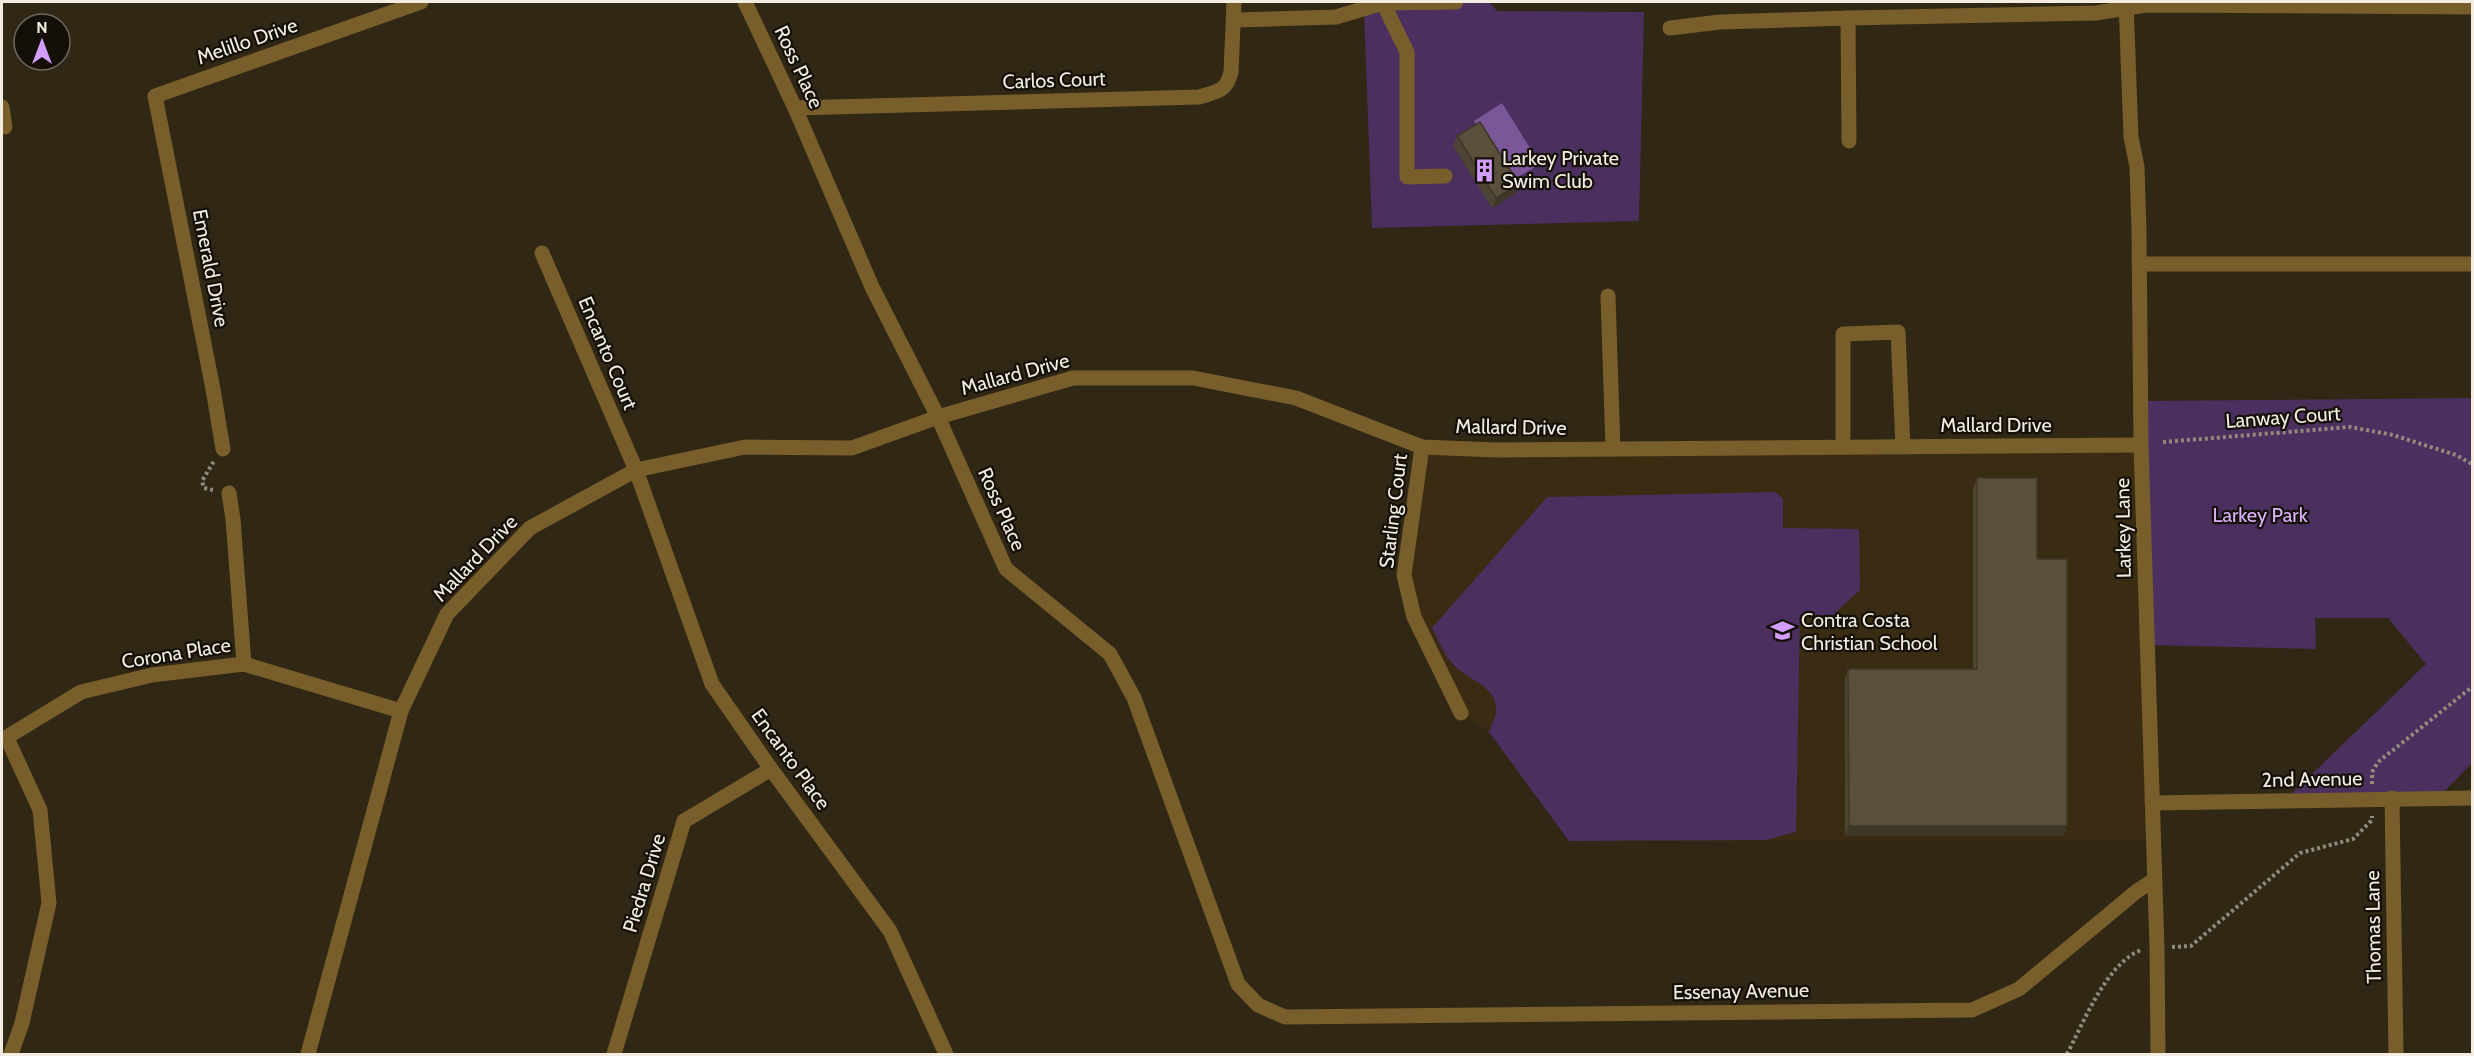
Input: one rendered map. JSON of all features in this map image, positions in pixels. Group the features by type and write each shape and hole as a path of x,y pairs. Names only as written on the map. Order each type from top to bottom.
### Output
{"street":[{"name":"Melillo Drive","path":"155,96 421,2"},
{"name":"Ross Place","path":"745,2 795,108 872,286 938,417 1006,569 1110,654 1134,698 1238,984 1258,1005 1285,1017"},
{"name":"Carlos Court","path":"795,108 1199,98 1224,89 1228,82 1235,20 1234,2"},
{"path":"1235,20 1336,17 1383,3 1456,2"},
{"path":"1383,3 1407,52 1407,177 1445,176"},
{"path":"1670,28 1720,22 2096,13 2126,5 2472,7"},
{"name":"Larkey Lane","path":"2126,5 2131,137 2137,167 2158,1054"},
{"path":"1848,18 1849,141"},
{"name":"Emerald Drive","path":"155,96 213,386 223,449"},
{"path":"2,107 5,128"},
{"name":"Encanto Court","path":"542,253 636,470"},
{"path":"2139,264 2472,264"},
{"path":"1608,296 1613,449"},
{"path":"1843,447 1843,334 1898,332 1903,447"},
{"name":"Mallard Drive","path":"308,1054 401,711 447,614 530,528 636,470 745,447 852,448 938,417 1073,378 1193,378 1296,398 1422,447 1496,450 2142,445"},
{"name":"Starling Court","path":"1422,447 1404,575 1414,616 1461,713"},
{"name":"Encanto Place","path":"636,470 712,684 771,769 890,931 946,1054"},
{"path":"229,493 244,664"},
{"name":"Corona Place","path":"4,739 81,692 152,675 244,664 401,711"},
{"path":"4,739 40,810 49,903 22,1023 11,1054"},
{"name":"Piedra Drive","path":"614,1054 684,821 771,769"},
{"name":"Thomas Lane","path":"2392,798 2396,1054"},
{"name":"2nd Avenue","path":"2152,803 2472,798"},
{"name":"Essenay Avenue","path":"1285,1017 1972,1010 2019,989 2137,891 2154,880"}],"path":[{"name":"Lanway Court","path":"2163,442 2350,427 2393,435 2456,455 2472,464"},
{"path":"223,449 206,472 202,484 204,488 229,493"},
{"path":"2067,1054 2106,981 2129,955 2143,949 2191,946 2300,853 2353,839 2372,820 2372,772 2378,762 2472,687"}],"shaded area":[{"path":"1502,103 1540,164 1512,181 1474,121"},
{"name":"Contra Costa Christian School","path":"2141,445 2153,840 1569,841 1489,732 1461,713 1414,617 1406,546 1422,447"}],"green space":[{"path":"1456,2 1489,2 1497,11 1644,12 1639,221 1372,228 1364,10"},
{"name":"Larkey Park","path":"2472,398 2472,763 2439,797 2285,800 2426,664 2388,618 2315,618 2316,649 2146,645 2141,401"},
{"path":"1776,492 1783,499 1783,528 1859,529 1860,590 1833,615 1800,615 1796,832 1766,840 1569,841 1489,732 1496,713 1492,695 1480,683 1451,662 1432,628 1547,497"}],"building":[{"name":"Larkey Private Swim Club","path":"1480,122 1519,184 1496,198 1457,136"},
{"path":"1977,478 2037,478 2037,559 2067,559 2067,826 1849,826 1848,669 1977,669"}],"place":[{"name":"Larkey Private Swim Club","path":"1484,170"},
{"name":"Contra Costa Christian School","path":"1783,631"}]}
